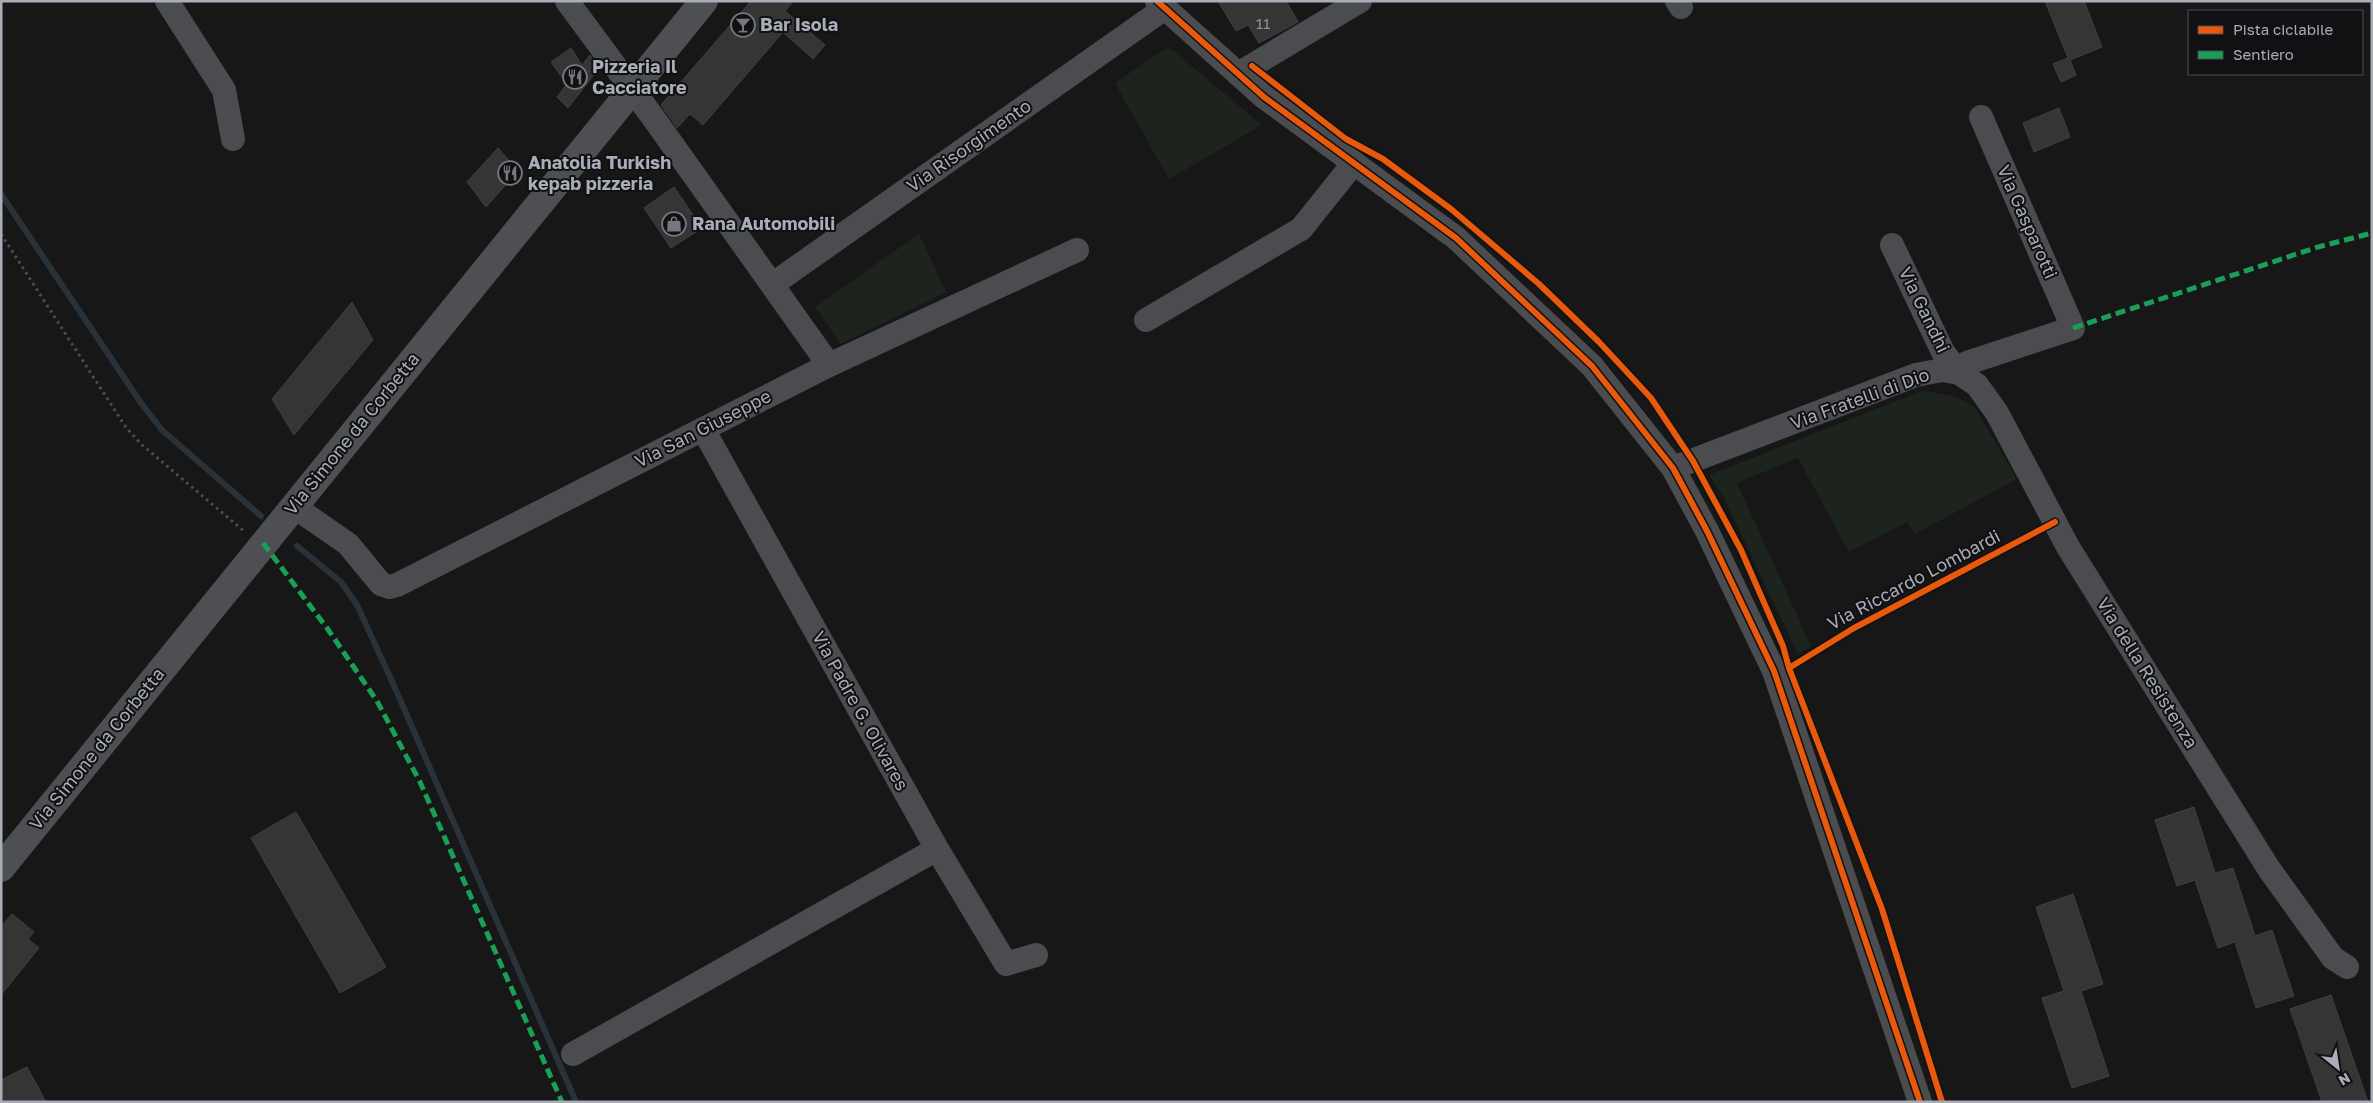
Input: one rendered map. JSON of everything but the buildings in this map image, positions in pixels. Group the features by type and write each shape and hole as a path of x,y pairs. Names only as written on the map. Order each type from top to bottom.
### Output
{"main road":[{"name":"Via Simone da Corbetta","path":"1,868 704,1"}],"street":[{"path":"166,1 224,90 233,139"},
{"path":"567,1 773,284 829,365"},
{"path":"1238,74 1360,1"},
{"path":"1161,5 1264,97 1456,238 1592,366 1672,468 1707,531 1774,671 1920,1102"},
{"name":"Via Risorgimento","path":"773,284 1161,5"},
{"name":"Via Gasparotti","path":"1959,373 1967,363 2073,328 1981,116"},
{"path":"1146,320 1301,229 1353,164"},
{"name":"Via Gandhi","path":"1892,245 1943,352 1959,373"},
{"name":"Via San Giuseppe","path":"293,506 348,544 376,579 390,587 397,585 829,365 1077,250"},
{"name":"Via Fratelli di Dio","path":"1672,468 1916,376 1942,370 1959,373"},
{"name":"Via della Resistenza","path":"1959,373 1978,385 1997,413 2068,547 2269,869 2333,958 2347,967"},
{"name":"Via Padre G. Olivares","path":"703,429 937,849 1006,964 1036,955"},
{"path":"573,1054 937,849"}],"path":[{"path":"1,234 72,346 126,426 141,444 247,534 257,528 268,537"}],"shaded area":[{"path":"1164,49 1171,49 1262,125 1169,179 1115,83"},
{"path":"919,234 946,292 841,344 815,307"},
{"path":"1922,391 1958,398 1976,409 2017,479 1915,534 1907,522 1849,552 1798,458 1737,483 1811,646 1798,654 1724,498 1709,475"}],"waterway":[{"path":"1,194 141,403 162,430 261,516"},
{"path":"297,546 341,582 357,605 576,1102"}],"marked path":[{"path":"2073,328 2318,247 2372,233"},
{"path":"263,543 327,628 377,701 420,782 562,1102"}],"cycle path":[{"path":"1157,1 1264,97 1456,238 1592,366 1673,468 1707,531 1774,671 1920,1102"},
{"path":"1252,66 1346,139 1383,159 1451,209 1539,284 1599,342 1651,398 1693,461 1741,550 1783,646 1789,668 1882,909 1942,1102"},
{"name":"Via Riccardo Lombardi","path":"1789,668 1854,628 2055,522"}],"place":[{"name":"Bar Isola","path":"743,25"},
{"name":"Pizzeria Il Cacciatore","path":"575,77"},
{"name":"Anatolia Turkish kepab pizzeria","path":"510,173"},
{"name":"Rana Automobili","path":"674,224"}]}
